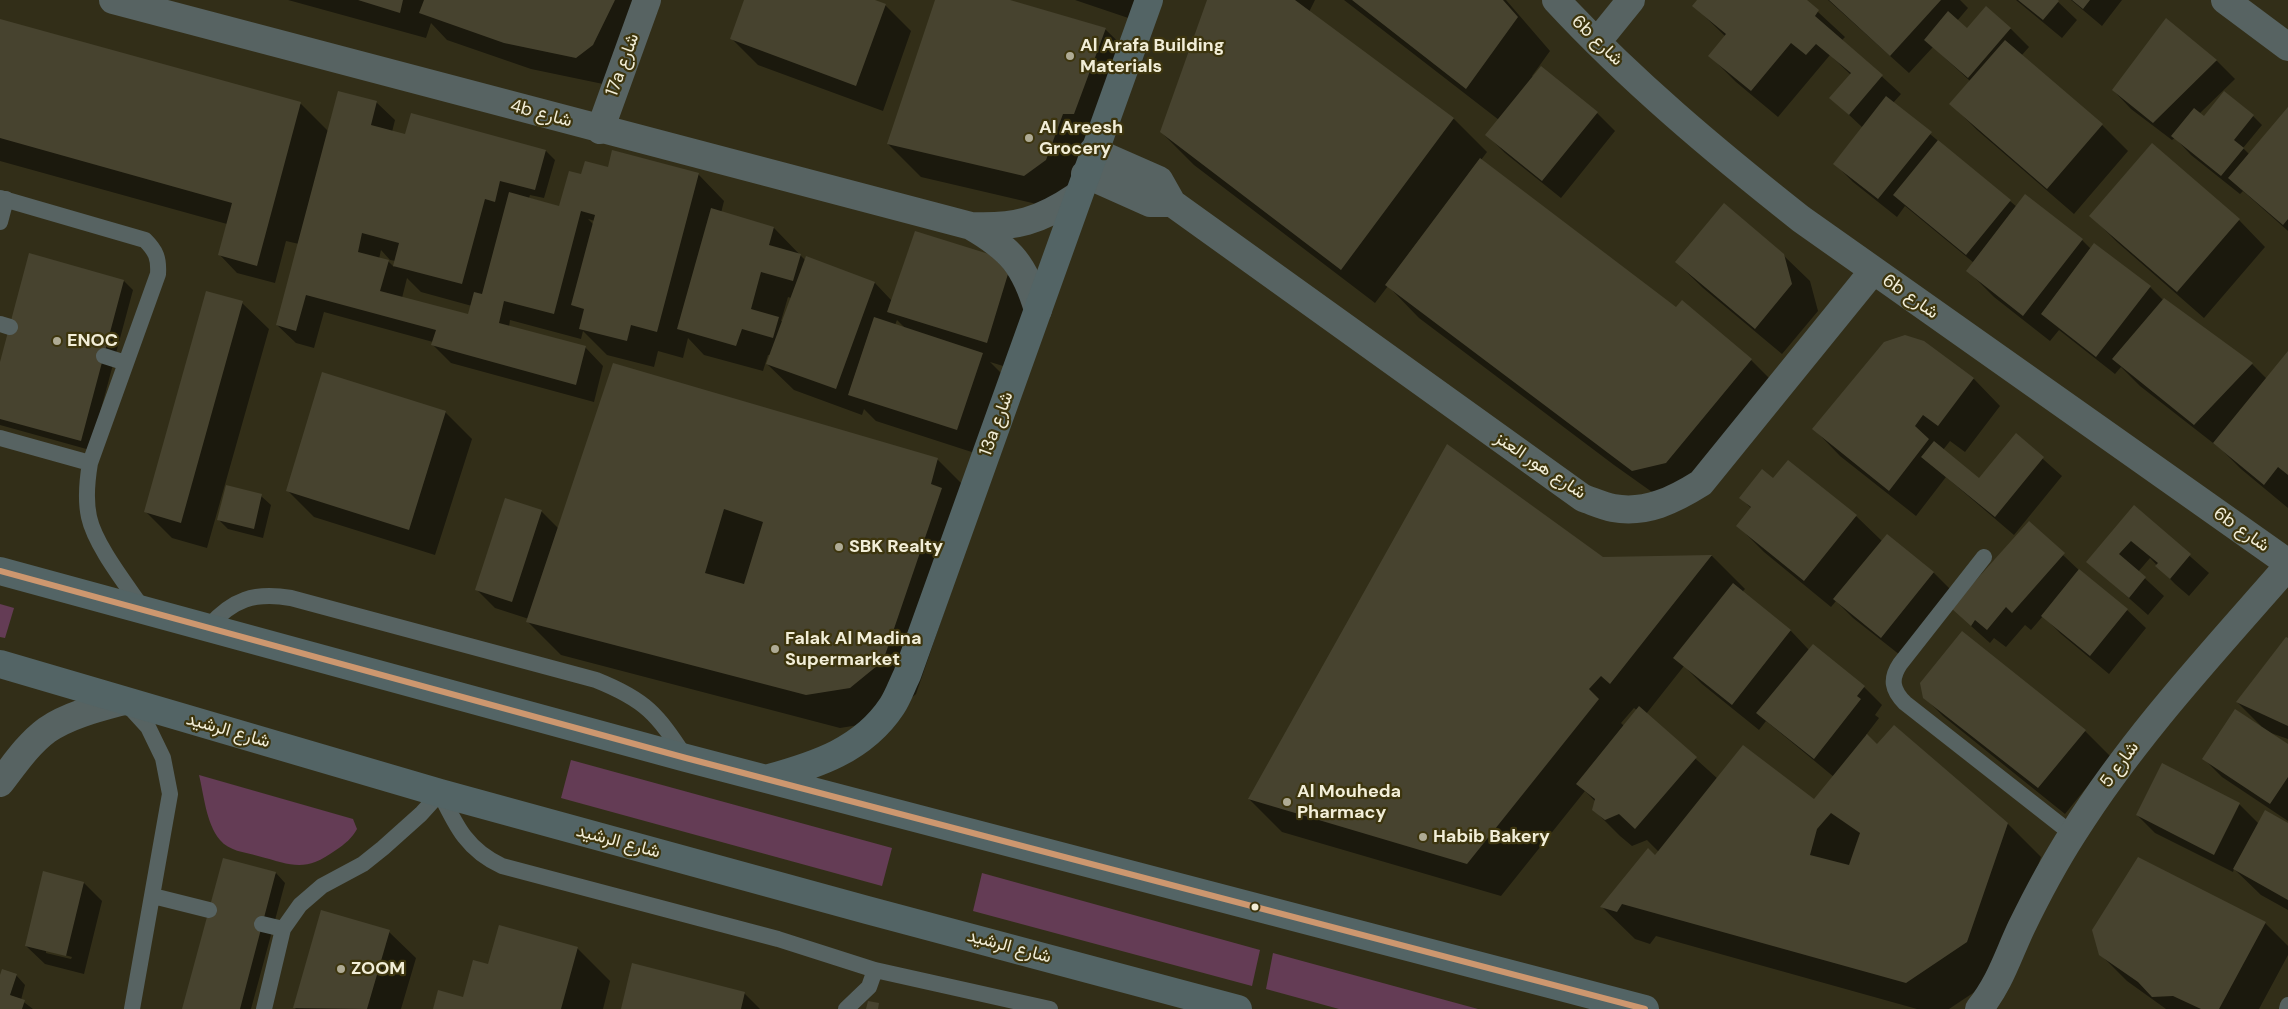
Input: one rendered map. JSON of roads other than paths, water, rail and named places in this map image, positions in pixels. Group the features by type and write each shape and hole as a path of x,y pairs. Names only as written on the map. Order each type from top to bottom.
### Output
{"main road":[{"name":"13a شارع","path":"767,779 811,767 843,753 870,732 892,706 907,675 1085,174 1149,0"},
{"path":"0,571 686,758 1645,1009"},
{"name":"شارع الرشيد","path":"0,664 440,793 857,908 1238,1009"}],"street":[{"name":"4b شارع","path":"113,0 165,7 600,130 970,226 1000,227 1027,223 1054,212 1085,174"},
{"name":"17a شارع","path":"600,130 647,0"},
{"name":"6b شارع","path":"1556,0 1597,42 1662,103 1730,162 1801,219 2288,565"},
{"path":"1597,42 1631,0"},
{"path":"2224,0 2288,47"},
{"name":"شارع هور العنز","path":"1085,174 1159,180 1172,203 1583,498 1613,508 1644,508 1652,506 1674,499 1701,483 1873,271"},
{"name":"4b شارع","path":"970,226 995,240 1016,259 1030,283 1038,310"},
{"name":"شارع 5","path":"1989,1003 2020,929 2072,834 2126,755 2288,565"},
{"path":"0,783 21,756 47,731 80,714 124,701"}],"lane":[{"path":"0,222 3,199 145,240 154,249 159,261 158,274 90,463 86,502 89,518 96,537 143,609"},
{"path":"104,356 126,363"},
{"path":"0,438 90,463"},
{"path":"1984,558 1900,664 1894,673 1893,684 1897,694 1905,703 2072,834"},
{"path":"208,627 220,613 236,602 254,596 272,595 291,598 586,677 619,689 642,702 661,720 686,758"},
{"path":"124,701 148,727 163,758 170,794 132,1009"},
{"path":"264,1009 283,929 300,905 322,886 363,864 421,814 440,793 454,821 471,847 486,858 502,866 778,939 875,970 1050,1009"},
{"path":"152,896 209,910"},
{"path":"262,924 283,929"},
{"path":"846,1009 869,987 875,970"},
{"path":"2287,1009 2288,1005"}],"place":[{"name":"Al Arafa Building Materials","path":"1070,56"},
{"name":"Al Areesh Grocery","path":"1029,138"},
{"name":"ENOC","path":"57,341"},
{"name":"SBK Realty","path":"839,547"},
{"name":"Falak Al Madina Supermarket","path":"775,649"},
{"name":"Al Mouheda Pharmacy","path":"1287,802"},
{"name":"Habib Bakery","path":"1423,837"},
{"name":"ZOOM","path":"341,969"}]}
